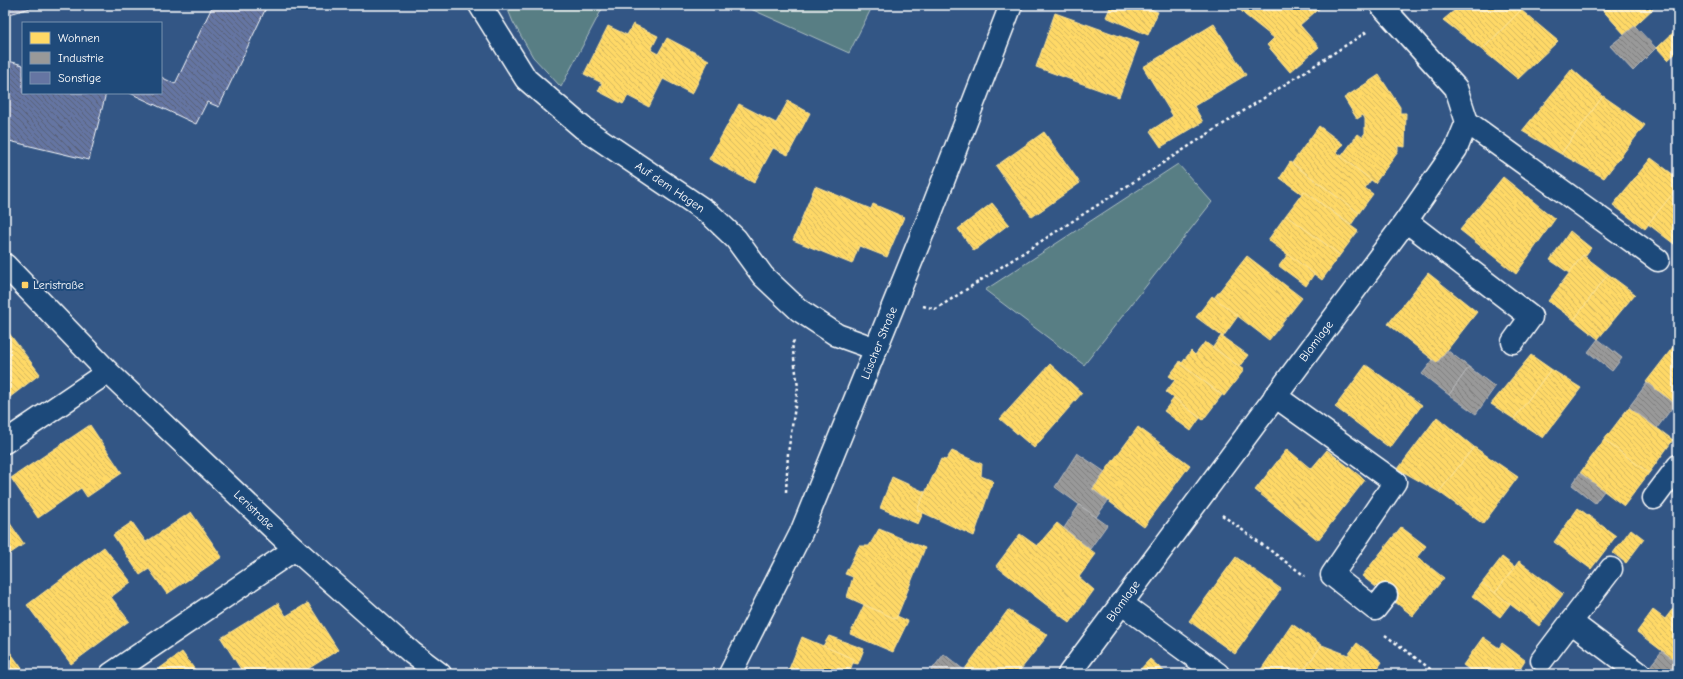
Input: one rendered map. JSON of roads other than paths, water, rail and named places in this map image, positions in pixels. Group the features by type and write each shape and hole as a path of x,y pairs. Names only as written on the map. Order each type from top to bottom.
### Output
{"street":[{"name":"Auf dem Hagen","path":"480,5 526,79 583,128 710,214 736,240 763,276 799,310 837,335 876,349"},
{"name":"Lüscher Straße","path":"730,674 801,534 896,301 1011,5"},
{"path":"1386,10 1456,88 1466,122 1658,260"},
{"name":"Blomlage","path":"1069,674 1406,221 1456,149 1466,122"},
{"path":"1406,221 1531,317 1513,342"},
{"name":"Leristraße","path":"5,265 108,372 295,549 412,653 440,674"},
{"path":"5,442 108,372"},
{"path":"1275,396 1395,482 1332,575 1375,609 1386,595"},
{"path":"1654,498 1678,466"},
{"path":"111,674 295,549"},
{"path":"1542,660 1611,569"},
{"path":"1122,603 1218,674"},
{"path":"1571,622 1640,674"}],"place":[{"name":"Leristraße","path":"25,285"}]}
